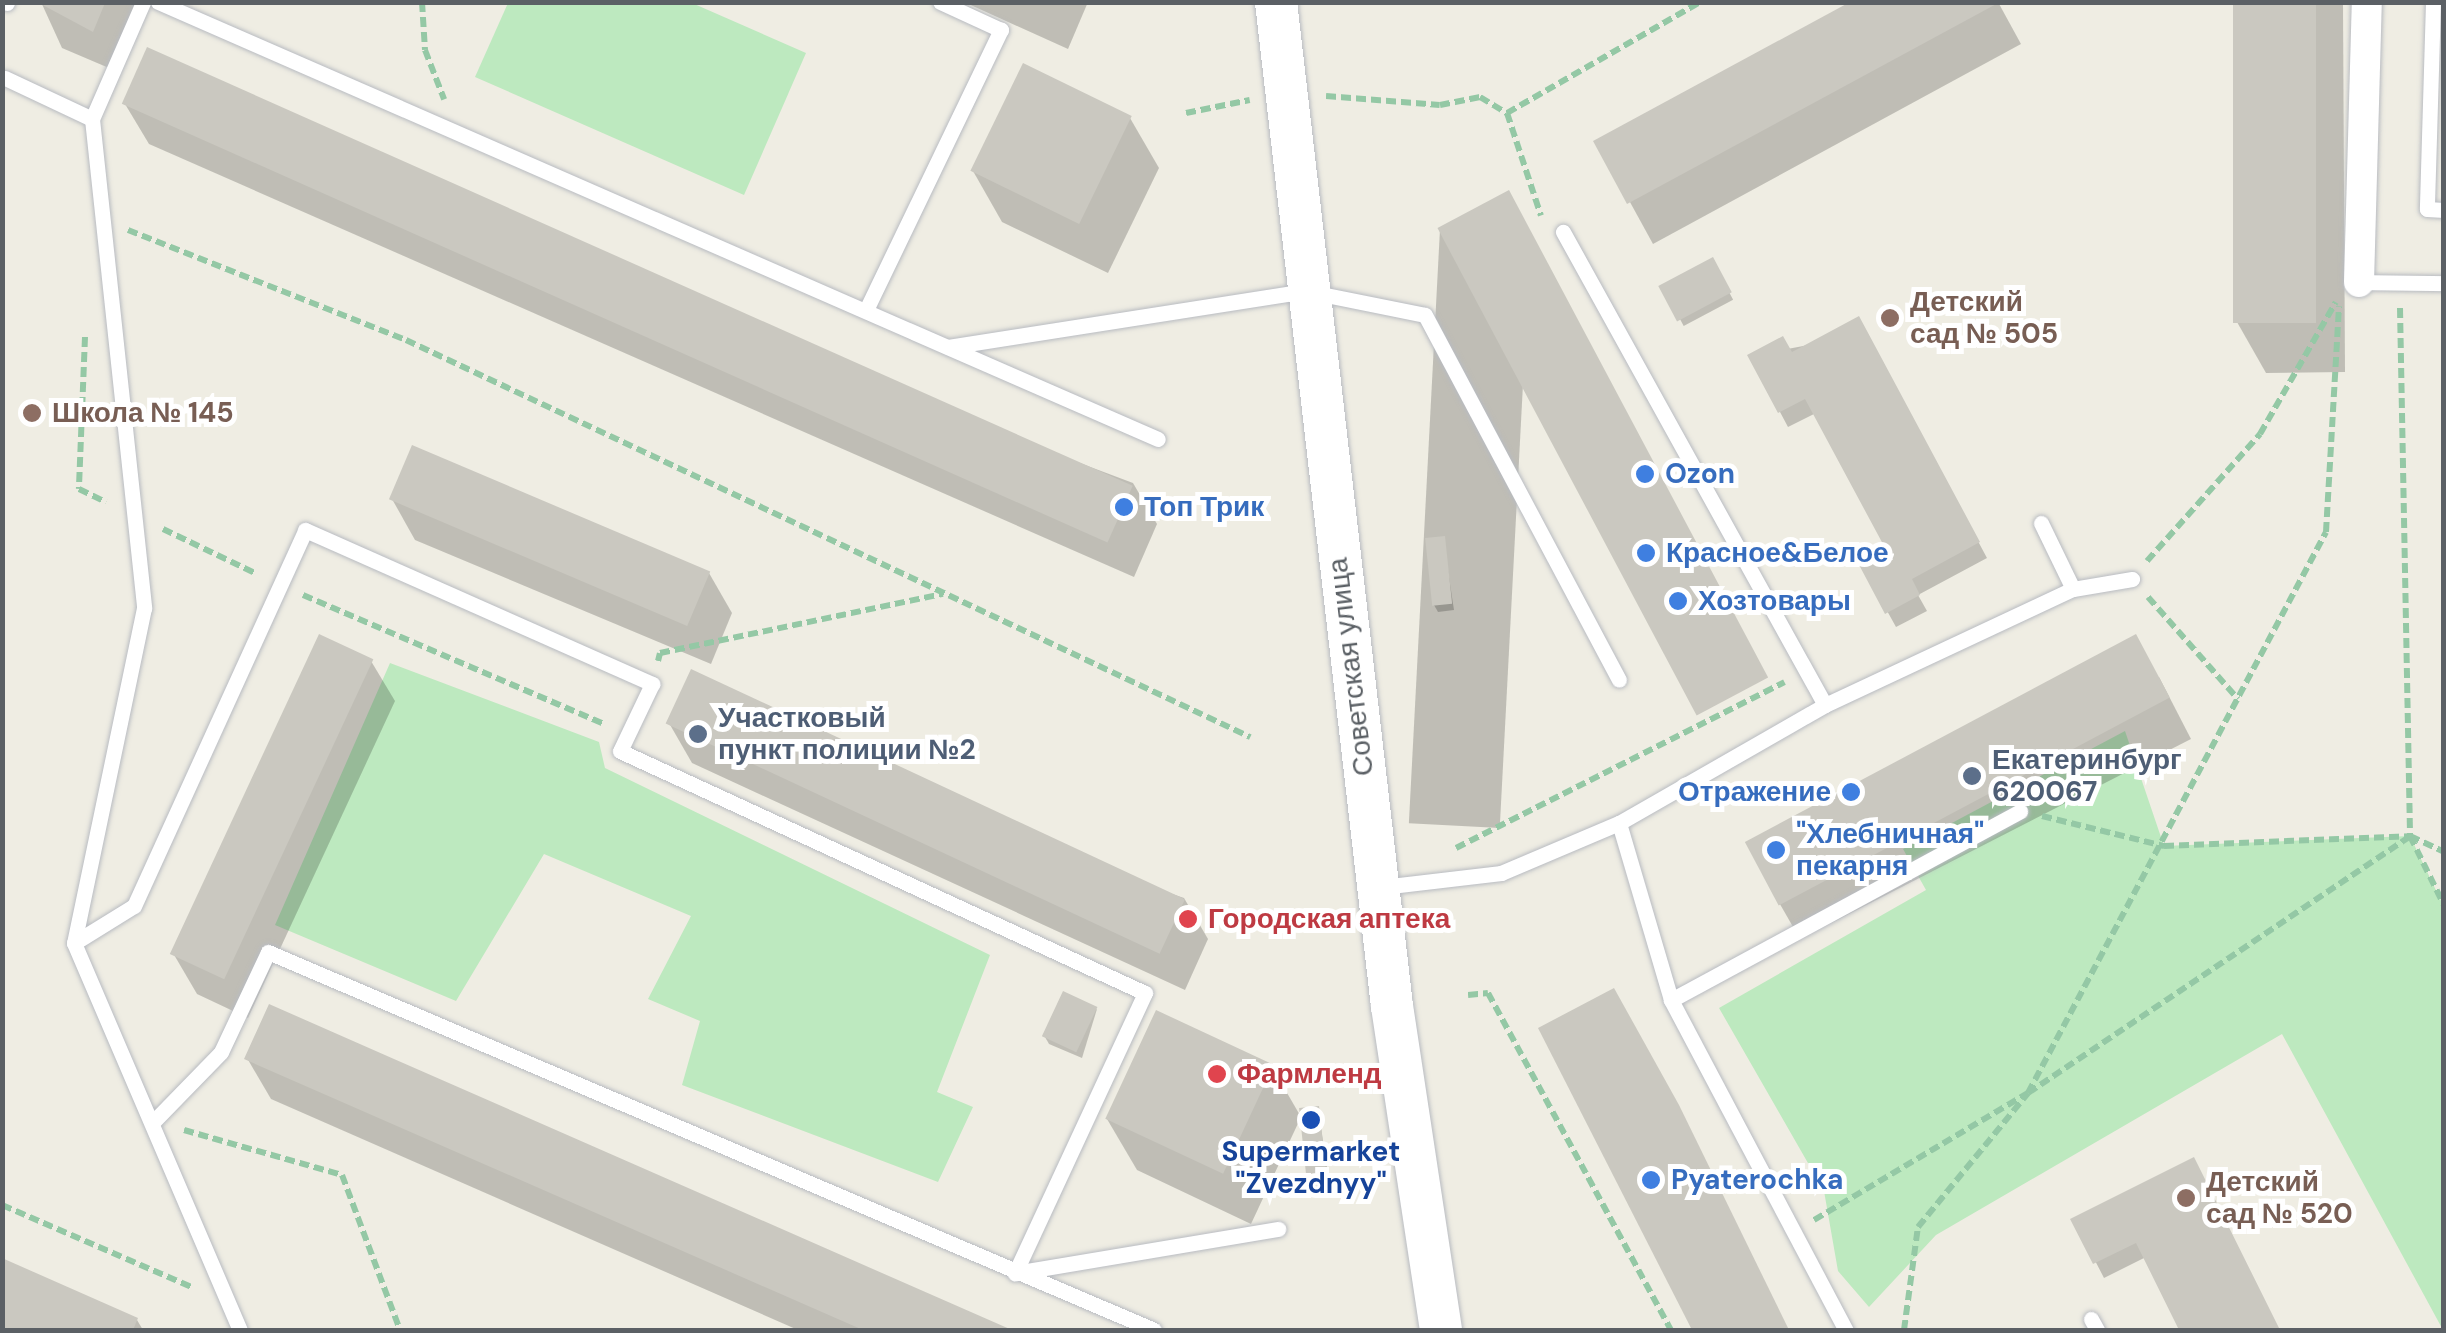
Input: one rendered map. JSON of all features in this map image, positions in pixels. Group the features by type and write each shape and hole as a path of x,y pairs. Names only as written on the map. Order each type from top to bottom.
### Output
{"main road":[{"name":"Советская улица","path":"1276,2 1306,291 1378,888 1441,1330"}],"street":[{"path":"2349,290 2367,2"}],"lane":[{"path":"143,2 92,119 108,222 144,608 74,943 233,1305 240,1330"},
{"path":"158,2 867,308 1158,439"},
{"path":"867,308 1000,30 940,2"},
{"path":"2433,2 2427,209 2444,210"},
{"path":"5,78 92,119"},
{"path":"1563,232 1824,705"},
{"path":"2349,290 2444,283"},
{"path":"948,347 1306,291 1425,315 1619,680"},
{"path":"2041,524 2073,589"},
{"path":"74,943 134,906 305,530 652,684 620,751 1145,993 1015,1273"},
{"path":"1378,888 1501,872 1618,823 1824,705 2073,589 2132,579"},
{"path":"1672,1000 2020,811"},
{"path":"1618,823 1672,1000 1798,1230 1846,1330"},
{"path":"154,1122 221,1052 268,952 1154,1330"},
{"path":"1015,1273 1278,1229"}],"path":[{"path":"422,2 425,50 455,128"},
{"path":"1507,113 1700,2"},
{"path":"1371,99 1440,105 1480,97 1507,113 1544,224"},
{"path":"108,222 406,340 1250,736"},
{"path":"2238,699 2132,579 2260,434 2349,290"},
{"path":"1904,1330 1918,1228 2028,1093 2164,846 2326,532 2349,290"},
{"path":"2349,290 2404,310 2410,836 2444,906"},
{"path":"85,314 79,490 280,585 628,734"},
{"path":"652,684 660,653 944,594"},
{"path":"1452,850 1790,680 1780,662"},
{"path":"2020,811 2164,846 2410,836 2444,852"},
{"path":"1798,1230 2028,1093 2410,836"},
{"path":"1468,996 1488,993 1671,1330"},
{"path":"154,1122 342,1175 400,1330"},
{"path":"2,1205 233,1305"}],"green space":[{"path":"508,3 692,3 806,53 744,195 475,77"},
{"path":"390,663 599,742 605,768 990,955 937,1092 973,1107 938,1182 682,1085 700,1021 648,999 691,916 544,854 456,1001 275,925"},
{"path":"2125,731 2164,846 2410,836 2443,905 2443,1330 2282,1034 1936,1235 1869,1307 1838,1271 1824,1191 1719,1008 1926,890 1903,849"}],"building":[{"path":"1850,2 2000,2 1627,204 1593,141"},
{"path":"2233,2 2316,2 2316,323 2233,323"},
{"path":"39,3 105,3 93,32"},
{"path":"147,47 1133,486 1107,543 122,104"},
{"path":"1023,63 1132,116 1079,224 970,171"},
{"path":"1509,190 1768,677 1697,715 1437,228"},
{"path":"1713,257 1732,292 1677,321 1658,286"},
{"path":"1859,316 1980,542 1912,579 1920,595 1885,614 1857,561 1884,546 1805,399 1778,413 1747,355 1783,336 1792,352"},
{"path":"412,445 710,572 687,626 389,499"},
{"path":"1445,536 1452,604 1432,606 1425,538"},
{"path":"319,634 373,659 224,979 170,954"},
{"path":"2136,634 2170,698 1779,906 1745,842"},
{"path":"691,669 1185,899 1160,954 666,723"},
{"path":"1614,988 1679,1105 1789,1330 1692,1330 1538,1028"},
{"path":"1063,991 1097,1007 1076,1052 1042,1036"},
{"path":"269,1004 1012,1330 863,1330 244,1059"},
{"path":"1156,1010 1274,1065 1223,1174 1105,1119"},
{"path":"1319,1106 1326,1173 1306,1175 1299,1108"},
{"path":"2194,1157 2280,1330 2179,1330 2136,1243 2093,1264 2070,1219"},
{"path":"2,1258 138,1318 133,1330 2,1330"}],"place":[{"name":"Детский сад № 505","path":"1890,318"},
{"name":"Школа № 145","path":"32,413"},
{"name":"Ozon","path":"1645,474"},
{"name":"Топ Трик","path":"1124,507"},
{"name":"Красное&Белое","path":"1646,553"},
{"name":"Хозтовары","path":"1678,601"},
{"name":"Участковый пункт полиции №2","path":"698,734"},
{"name":"Екатеринбург 620067","path":"1972,776"},
{"name":"Отражение","path":"1851,792"},
{"name":"\"Хлебничная\" пекарня","path":"1776,850"},
{"name":"Городская аптека","path":"1188,919"},
{"name":"Фармленд","path":"1217,1074"},
{"name":"Supermarket \"Zvezdnyy\"","path":"1311,1120"},
{"name":"Pyaterochka","path":"1651,1180"},
{"name":"Детский сад № 520","path":"2186,1198"}]}
